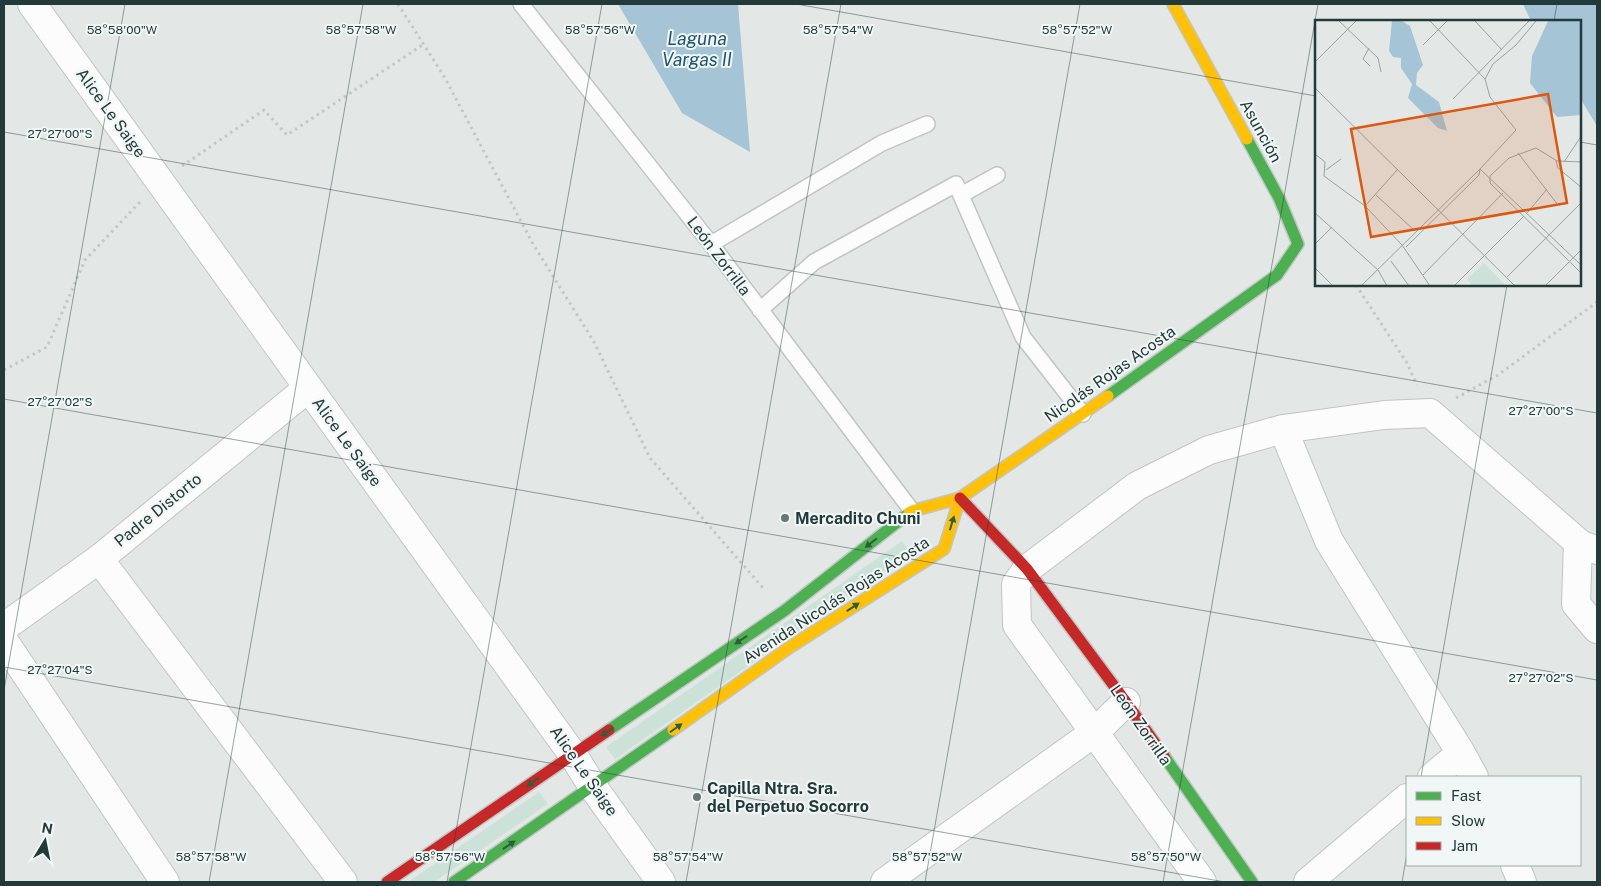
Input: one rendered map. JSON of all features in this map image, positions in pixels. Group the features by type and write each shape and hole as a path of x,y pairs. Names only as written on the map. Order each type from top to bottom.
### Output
{"main road":[{"name":"Asunción","path":"1173,4 1279,198 1298,244 1277,275"},
{"name":"Nicolás Rojas Acosta","path":"960,498 1083,414 1277,275"},
{"name":"Avenida Nicolás Rojas Acosta","path":"388,882 784,611 912,512 960,498"},
{"name":"Avenida Nicolás Rojas Acosta","path":"454,882 593,787 790,647 944,549 960,498"},
{"name":"León Zorrilla","path":"960,498 1027,569 1126,702 1252,882"}],"street":[{"name":"Alice Le Saige","path":"32,4 573,755 593,787 661,882"},
{"name":"Padre Distorto","path":"4,627 99,559 308,388"},
{"path":"1202,882 1017,625 1016,584 1027,569 1137,486 1209,450 1283,428 1384,415 1430,413 1588,546 1576,604 1597,629"},
{"path":"1283,428 1329,541 1473,776"},
{"path":"99,559 343,882"},
{"path":"4,641 165,882"},
{"path":"885,882 1095,732 1126,702"},
{"path":"1433,776 1461,753"},
{"path":"1308,882 1406,799"},
{"path":"1515,866 1522,882"}],"lane":[{"name":"León Zorrilla","path":"521,4 711,244 912,512"},
{"path":"711,244 882,143 928,124"},
{"path":"961,196 998,175"},
{"path":"760,310 814,262 956,184 1023,337 1083,414"}],"path":[{"path":"398,4 445,78 532,244 594,342 650,458 784,611"},
{"path":"1357,286 1406,363 1430,413 1498,375 1597,302"}],"green space":[{"path":"902,541 910,553 615,759 606,747"},
{"path":"539,792 548,804 434,882 408,882"}],"water":[{"name":"Laguna Vargas II","path":"618,4 738,4 750,152 682,113"},
{"path":"1523,4 1597,4 1597,126 1581,100 1581,20 1531,20"}],"traffic: fast":[{"path":"1108,396 1277,275 1298,244 1279,198 1247,139"},
{"path":"609,730 784,611 909,513"},
{"path":"454,882 673,730"},
{"path":"1164,756 1252,882"}],"traffic: slow":[{"path":"1173,4 1247,139"},
{"path":"909,513 960,498 1108,396"},
{"path":"673,730 790,647 944,549 960,498"}],"traffic: jam":[{"path":"960,498 1027,569 1164,756"},
{"path":"387,882 609,730"}],"place":[{"name":"Mercadito Chuni","path":"785,518"},
{"name":"Capilla Ntra. Sra. del Perpetuo Socorro","path":"697,797"}]}
